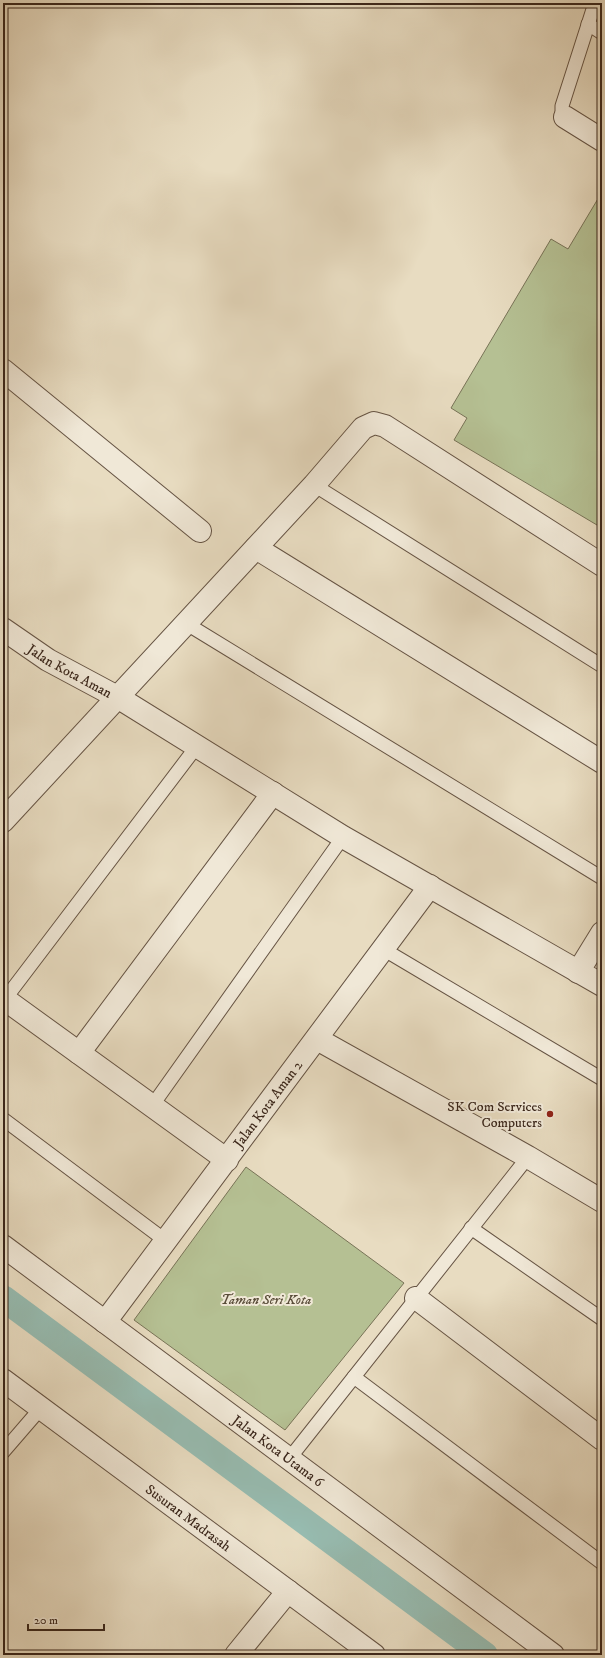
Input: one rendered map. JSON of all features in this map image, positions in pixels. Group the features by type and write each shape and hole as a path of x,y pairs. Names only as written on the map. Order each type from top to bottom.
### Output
{"street":[{"path":"565,117 602,140"},
{"path":"3,370 200,531"},
{"path":"3,821 119,698 314,485 363,428 374,423 385,426 602,565"},
{"path":"256,548 602,762"},
{"name":"Jalan Kota Aman","path":"3,629 48,660 119,698 343,837 602,985"},
{"path":"79,1053 273,793"},
{"name":"Jalan Kota Aman 2","path":"105,1322 430,886"},
{"path":"578,972 602,933"},
{"path":"4,999 226,1160"},
{"path":"317,1039 528,1157 602,1201"},
{"name":"Jalan Kota Utama 6","path":"3,1246 553,1655"},
{"path":"416,1298 602,1439"},
{"name":"Susuran Madrasah","path":"3,1380 374,1655"},
{"path":"236,1655 288,1591"}],"lane":[{"path":"565,117 562,112 562,106 595,3"},
{"path":"588,24 602,33"},
{"path":"314,485 602,666"},
{"path":"186,624 602,878"},
{"path":"4,999 197,746"},
{"path":"152,1106 343,837"},
{"path":"383,949 602,1079"},
{"path":"3,1119 166,1241"},
{"path":"289,1459 528,1157"},
{"path":"472,1228 602,1319"},
{"path":"354,1377 602,1563"},
{"path":"3,1452 41,1408"}],"green space":[{"path":"602,192 602,528 454,440 467,418 451,408 551,239 568,249"},
{"name":"Taman Seri Kota","path":"246,1167 404,1283 285,1430 134,1320"}],"waterway":[{"path":"3,1298 485,1655"}],"place":[{"name":"SK Com Services Computers","path":"550,1114"}]}
